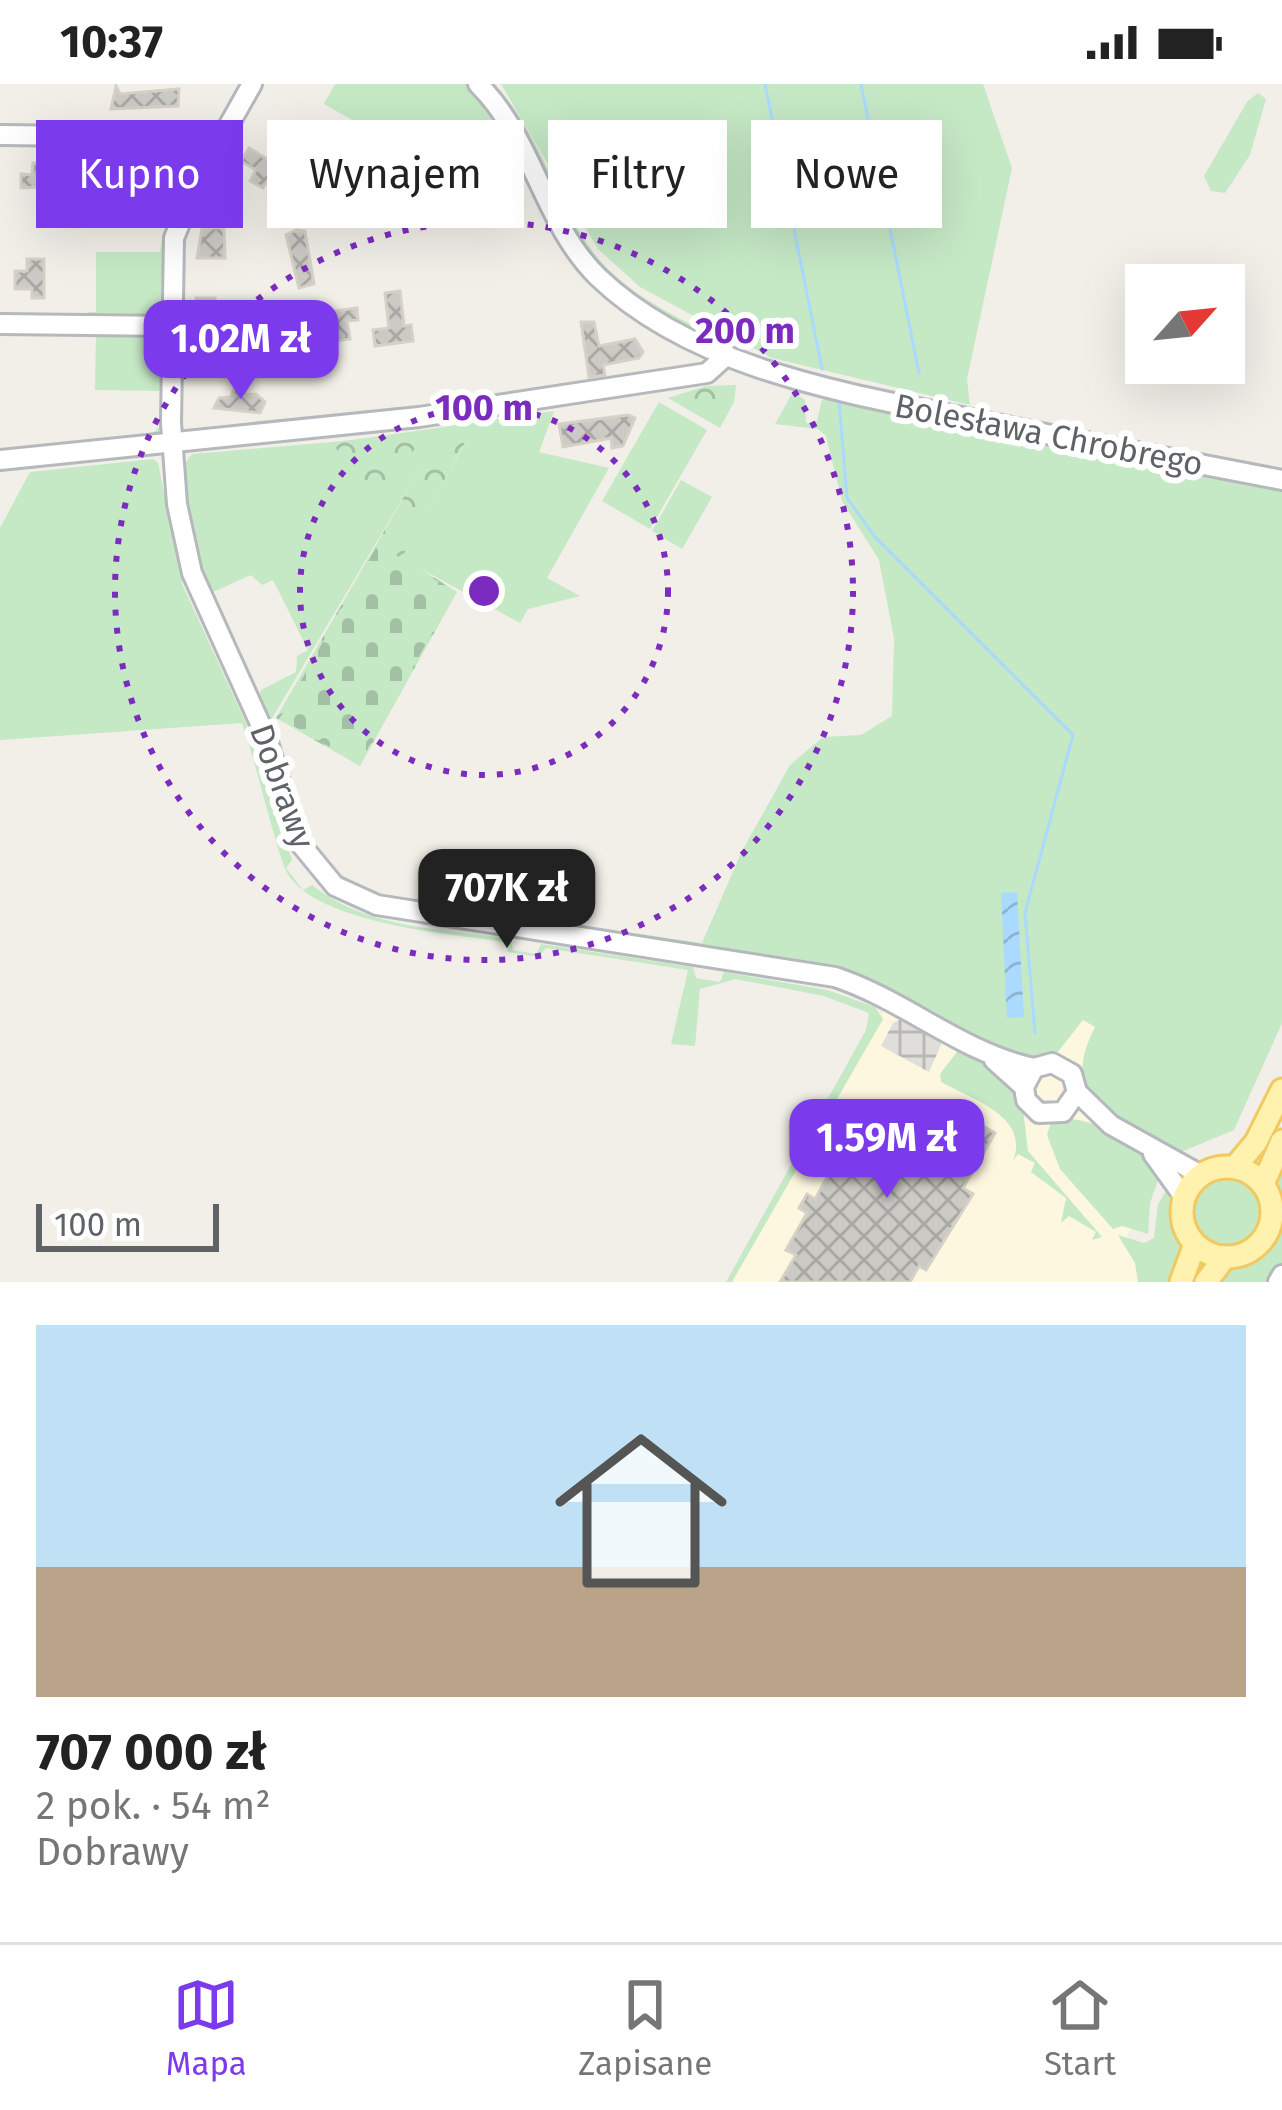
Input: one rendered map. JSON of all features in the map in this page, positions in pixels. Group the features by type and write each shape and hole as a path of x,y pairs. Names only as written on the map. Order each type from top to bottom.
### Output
{"main road":[{"path":"1226,1257 1195,1244 1182,1218 1184,1197 1201,1175 1235,1168 1256,1142 1282,1090"},
{"path":"1263,1184 1282,1141"},
{"path":"1206,1282 1226,1257 1252,1250 1267,1234 1272,1209 1263,1184 1235,1168"},
{"path":"1181,1282 1195,1244"}],"street":[{"name":"Dobrawy","path":"232,120 252,84"},
{"name":"Bolesława Chrobrego","path":"478,84 511,126 570,241 593,272 638,306 727,355 816,386 1282,480"},
{"path":"0,135 36,135"},
{"name":"Dobrawy","path":"179,228 174,238 172,444 183,538 203,602 267,739 298,841 335,886 376,904 835,977 880,994 986,1053 1034,1068 1061,1065 1072,1074 1077,1091 1111,1125 1150,1150"},
{"path":"0,324 172,326"},
{"path":"0,460 557,399 706,373 727,355"},
{"name":"Dobrawy","path":"986,1053 1024,1087 1026,1100 1039,1113 1064,1112 1111,1125"},
{"path":"1024,1087 1034,1068"},
{"path":"1064,1112 1077,1091"},
{"path":"1150,1150 1201,1175"},
{"path":"1150,1150 1184,1197"}],"shaded area":[{"path":"899,984 1069,1038 1083,1019 1095,1027 1183,1151 1162,1174 1127,1235 1150,1282 730,1282"},
{"path":"905,1017 944,1038 929,1072 881,1046 893,1023"}],"green space":[{"path":"335,84 470,84 497,120 352,120 324,104"},
{"path":"487,84 494,84 522,120 508,120"},
{"path":"501,84 983,84 1012,168 967,379 970,405 772,358 640,287 598,249 586,228 727,228 727,120 548,120 548,164"},
{"path":"1258,93 1266,99 1250,155 1225,193 1211,191 1204,176 1247,102"},
{"path":"524,123 548,170 548,190 524,149"},
{"path":"573,228 610,271 649,301 758,358 704,339 660,314 623,286 591,253"},
{"path":"162,240 168,243 164,315 90,319 88,312 96,312 96,252 160,252"},
{"path":"86,332 160,333 165,339 162,428 156,436 150,436 160,426 160,391 95,390 96,335"},
{"path":"736,385 734,402 720,428 668,398 706,386"},
{"path":"793,392 805,400 806,423 816,424 822,400 833,395 1282,486 1282,1023 1234,1130 1176,1154 1114,1119 1088,1092 1083,1075 1085,1053 1095,1027 1083,1020 1057,1053 1032,1061 983,1044 861,980 537,919 702,943 742,851 790,765 823,737 861,735 892,716 894,638 879,560 842,501 826,436 818,429 775,424"},
{"path":"659,402 707,430 650,529 602,501"},
{"path":"554,411 539,452 609,468 547,578 580,596 528,609 520,623 401,558 467,440 443,430 271,720 302,820 335,870 383,895 411,902 522,916 515,920 432,910 350,887 328,871 302,835 258,702 261,690 296,672 297,656 308,650 273,580 262,585 251,575 213,592 205,589 179,471 192,454 345,441 333,443"},
{"path":"443,429 467,439 402,557 457,592 360,766 276,718"},
{"path":"425,432 372,517 333,442"},
{"path":"153,459 158,463 183,586 246,723 292,860 286,868 302,889 284,866 242,723 0,740 0,528 30,472"},
{"path":"681,480 712,497 682,549 652,531"},
{"path":"378,544 455,592 359,764 280,718"},
{"path":"312,885 333,900 381,919 511,939 513,950 536,954 541,944 693,967 696,978 720,982 724,972 827,990 875,1007 883,1019 732,1282 726,1282 866,1030 869,1013 824,996 736,979 700,989 695,1046 671,1044 688,970 546,948 538,957 508,952 504,942 417,929 349,913 303,890"},
{"path":"960,1048 1011,1079 1023,1109 1028,1151 1102,1237 1092,1240 1096,1232 1069,1216 1061,1223 1066,1198 1031,1172 1035,1163 1018,1154 1013,1161 1016,1145 1006,1121 941,1082 940,1074"},
{"path":"1064,1119 1104,1129 1161,1172 1150,1203 1148,1234 1122,1226 1113,1229 1060,1169 1047,1135 1050,1125"},
{"path":"1282,1164 1282,1264 1272,1282 1214,1282 1263,1250 1277,1232"},
{"path":"1227,1178 1251,1188 1261,1212 1251,1236 1227,1246 1203,1236 1193,1212 1203,1188"},
{"path":"1171,1183 1183,1254 1172,1282 1138,1282 1135,1263 1118,1235 1144,1243 1154,1238 1158,1204"}],"water":[{"path":"1017,892 1024,1017 1007,1018 1001,893"}],"building":[{"path":"116,86 120,94 179,89 178,106 111,109"},
{"path":"249,148 267,159 263,188 250,181 256,170 243,158"},
{"path":"36,163 36,187 21,188 21,174 32,175"},
{"path":"224,228 225,258 197,258 202,229"},
{"path":"305,231 314,284 299,288 286,235"},
{"path":"27,259 44,259 44,298 32,298 32,289 15,289 15,271 27,271"},
{"path":"400,291 404,326 411,325 413,341 375,346 373,330 389,328 385,293"},
{"path":"196,298 215,298 215,309 223,309 223,328 196,328"},
{"path":"357,308 358,320 347,321 350,339 333,341 331,323 321,324 320,313"},
{"path":"581,322 594,322 599,346 635,339 643,352 639,358 603,365 605,375 589,377"},
{"path":"236,384 247,388 244,395 256,394 265,402 260,413 214,408 219,398 231,397"},
{"path":"635,418 623,446 612,448 611,438 563,447 559,424"},
{"path":"878,1109 897,1120 902,1113 983,1126 995,1133 963,1188 973,1194 926,1270 919,1266 910,1282 780,1282 796,1255 786,1250 807,1213 799,1208 807,1194 815,1199 860,1118 870,1123"}],"waterway":[{"path":"765,84 822,369"},
{"path":"861,84 919,373"},
{"path":"839,401 847,498 875,537 1073,735 1025,913 1035,1033"}]}
